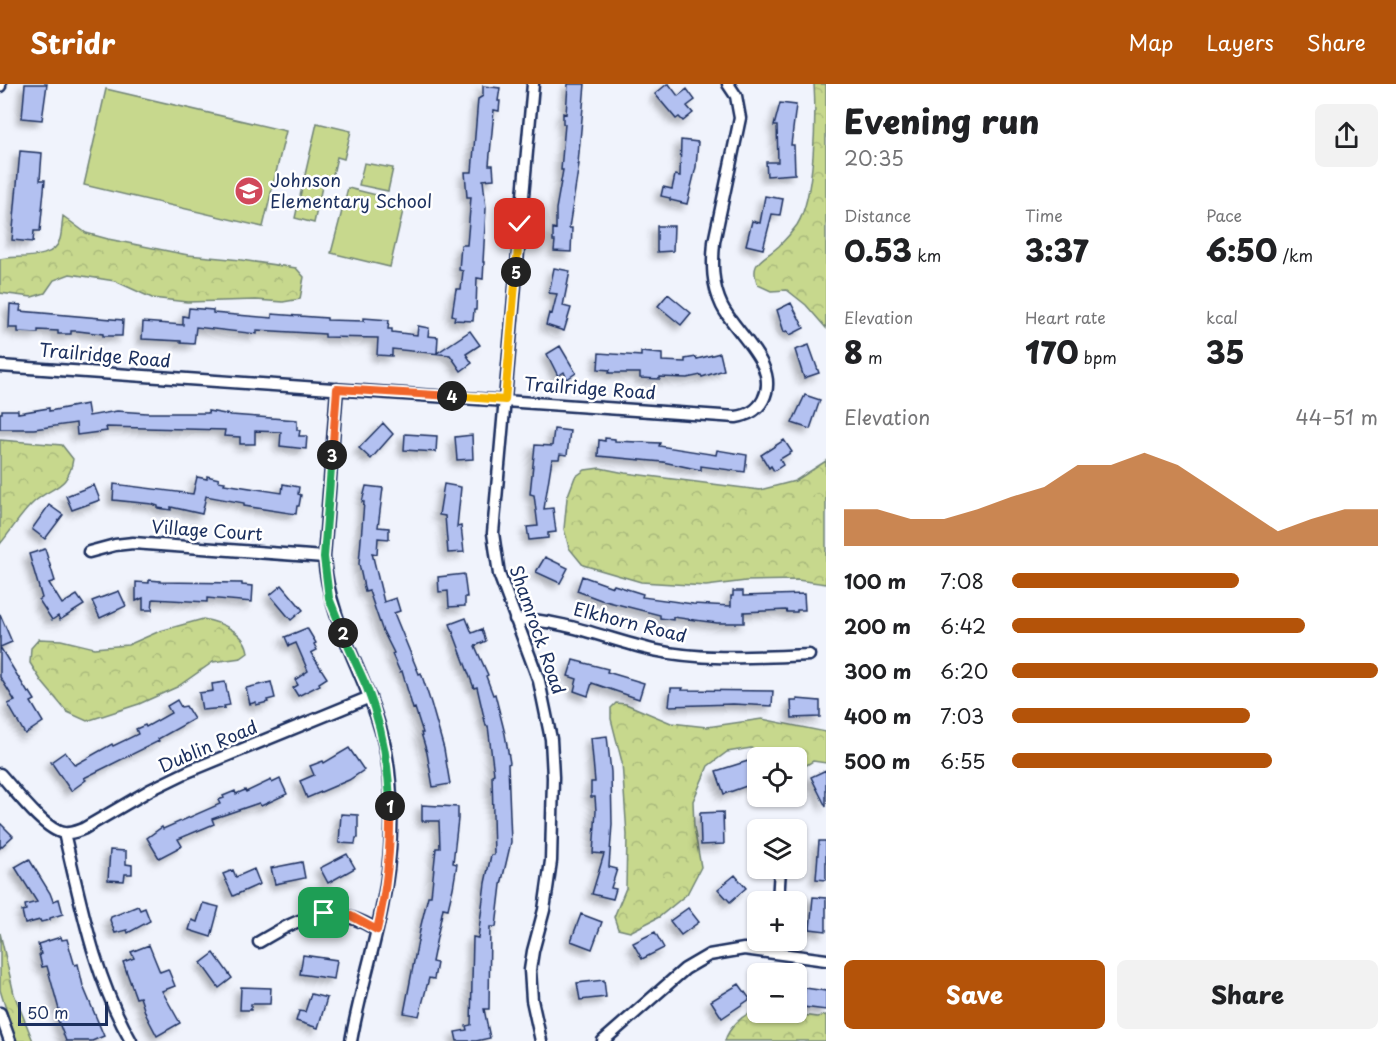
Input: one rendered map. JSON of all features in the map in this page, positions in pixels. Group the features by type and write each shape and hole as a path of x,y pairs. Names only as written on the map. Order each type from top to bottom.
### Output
{"street":[{"name":"Shamrock Road","path":"533,84 493,533 499,574 539,681 551,739 553,777 551,861 544,910 530,970 532,1000 541,1041"},
{"name":"Trailridge Road","path":"0,366 736,417 746,415 759,406 767,387 760,359 723,308 714,283 714,242 740,118 736,96 728,84"},
{"path":"337,389 324,557 329,598 370,697 386,754 391,841 388,875 351,1041"},
{"name":"Village Court","path":"89,552 133,543 324,557"},
{"name":"Elkhorn Road","path":"515,619 540,619 565,624 654,650 690,655 755,657 809,655"},
{"name":"Dublin Road","path":"64,833 83,829 150,790 196,768 370,697"},
{"path":"0,774 50,827 64,833 92,948 104,983 131,1041"},
{"path":"259,942 304,918 324,913 351,916 377,930"},
{"path":"603,1041 685,969 710,955 744,949 826,960"},
{"path":"0,1013 10,1041"}],"green space":[{"path":"814,84 826,84 826,328 806,305 787,290 771,291 758,285 755,277 756,266 759,262 779,246 797,225 808,196 813,156"},
{"path":"106,89 286,131 263,227 84,185"},
{"path":"317,123 351,131 344,159 337,157 331,183 323,182 314,223 295,218"},
{"path":"364,163 393,168 388,191 359,185"},
{"path":"348,188 405,202 390,267 331,253"},
{"path":"63,216 86,233 108,239 188,255 296,268 304,277 300,299 283,302 256,300 187,302 152,298 115,281 70,274 54,280 45,293 32,297 0,293 0,259 34,256 50,251 60,239"},
{"path":"0,440 62,445 73,459 71,469 63,482 33,503 0,544"},
{"path":"826,461 826,584 797,580 746,581 706,586 641,582 583,565 569,548 564,529 567,498 575,477 585,470 600,468 760,490 795,481"},
{"path":"203,619 231,629 243,639 248,653 241,658 213,662 177,687 139,704 87,721 67,712 42,682 30,663 31,648 39,639 61,640 94,648 128,645 160,631"},
{"path":"616,703 626,704 671,723 707,727 762,719 826,732 826,763 813,761 807,765 807,747 747,747 727,752 708,766 693,801 694,827 701,867 687,894 659,917 630,932 618,929 614,917 626,888 627,835 622,762 611,719 611,708"},
{"path":"0,933 14,994 33,1041 16,1041 0,990"},
{"path":"747,1014 747,1023 807,1023 807,1016 826,1015 826,1041 725,1041 729,1031"}],"building":[{"path":"25,84 47,84 42,120 22,118"},
{"path":"568,84 585,84 579,164 569,228 572,228 571,252 554,251 555,241 553,241 553,228 556,229 556,209 563,170 561,170 565,124 563,124 563,113 566,114"},
{"path":"667,84 678,96 687,89 695,100 687,106 693,113 683,121 679,117 676,119 655,94"},
{"path":"483,86 500,88 498,101 500,101 499,111 494,110 489,165 493,165 494,179 483,180 486,208 483,279 477,278 476,310 474,310 473,321 454,320 455,316 452,315 456,289 461,289 463,271 459,270 461,245 467,245 471,197 467,197 465,172 472,172 478,99 483,96"},
{"path":"780,103 796,105 791,145 794,145 795,174 767,176 766,162 778,162 777,126 774,126"},
{"path":"681,140 698,142 696,167 687,204 661,196 663,187 672,189 675,175 680,176"},
{"path":"20,151 42,153 40,180 45,180 40,231 34,231 33,242 12,240"},
{"path":"765,196 783,199 780,215 772,214 763,249 746,245 752,221 760,223"},
{"path":"657,226 674,226 673,251 657,252"},
{"path":"554,268 570,271 563,306 571,308 564,331 546,325 549,313 552,314 557,294 549,293"},
{"path":"668,294 691,313 681,325 658,306"},
{"path":"791,303 804,328 790,335 787,331 784,332 777,310"},
{"path":"10,304 21,305 20,311 123,320 122,336 103,336 103,334 78,331 71,331 71,334 38,330 38,333 18,332 18,328 9,328"},
{"path":"189,308 213,310 213,313 272,318 272,314 327,318 327,320 364,321 364,318 389,320 388,329 392,329 392,332 417,335 418,326 429,328 428,336 438,337 437,353 470,331 480,345 466,354 472,363 461,371 450,355 392,349 392,356 377,355 378,338 325,337 325,334 257,330 257,334 196,327 194,344 142,339 143,322 183,325 183,316 188,317"},
{"path":"809,345 819,373 804,378 795,350"},
{"path":"560,346 576,373 567,379 564,372 558,376 547,354"},
{"path":"641,352 662,354 662,361 685,362 685,359 696,357 697,359 720,353 724,370 702,377 701,375 687,378 660,377 660,379 640,378 640,373 609,373 610,370 598,369 599,353 641,356"},
{"path":"805,395 820,400 810,429 792,423"},
{"path":"87,404 89,416 117,411 208,413 208,411 297,420 299,436 307,436 306,449 280,446 281,432 255,431 255,444 240,444 240,437 224,436 225,430 106,427 107,431 77,435 76,423 34,429 0,429 2,410 18,410 18,413 49,408 49,411"},
{"path":"383,423 393,434 371,459 359,448"},
{"path":"554,429 570,431 567,455 560,454 559,459 552,459 544,509 553,508 556,532 548,533 548,538 529,540 527,527 538,526 534,495 530,494 535,445 552,446"},
{"path":"405,434 437,436 436,452 404,450"},
{"path":"472,435 473,459 457,460 455,437"},
{"path":"605,438 615,439 615,441 660,443 659,446 716,455 717,450 747,455 745,472 701,466 701,470 663,462 598,456 599,440 605,441"},
{"path":"784,440 792,452 780,459 783,465 774,471 771,466 769,468 761,455"},
{"path":"207,476 219,479 218,481 225,482 224,484 282,493 283,484 299,487 298,494 301,495 296,514 244,506 244,503 206,496 202,514 171,507 171,510 158,508 152,504 113,500 114,484 193,494 197,477 207,479"},
{"path":"444,484 461,487 457,527 461,526 464,552 448,553 445,516 439,515"},
{"path":"94,485 100,500 72,510 66,496"},
{"path":"366,486 383,488 378,527 389,528 389,539 378,538 377,554 372,553 384,602 396,598 400,611 394,613 419,674 421,673 431,703 444,749 450,784 433,787 421,733 423,733 415,708 413,709 402,671 400,672 392,654 394,653 382,629 369,591 365,592 359,564 364,502 362,502"},
{"path":"49,505 63,515 45,539 32,529"},
{"path":"45,549 55,581 49,583 62,604 77,595 84,605 60,620 58,616 52,620 39,600 42,598 29,554"},
{"path":"545,557 568,568 560,583 536,572"},
{"path":"464,574 467,597 465,597 465,606 449,607 448,591 439,592 438,577"},
{"path":"582,576 643,594 642,597 693,604 731,606 733,591 743,591 743,596 804,594 805,610 744,612 744,623 717,623 673,617 673,620 660,618 660,615 601,600 577,591"},
{"path":"149,580 242,583 242,585 253,586 252,602 207,598 207,602 153,599 152,610 143,610 143,598 136,601 136,582 149,583"},
{"path":"282,585 303,610 291,620 270,595"},
{"path":"119,591 126,606 100,618 92,601"},
{"path":"0,614 12,642 0,647"},
{"path":"466,618 472,633 482,629 486,641 475,646 488,675 486,676 493,695 495,694 510,763 508,764 511,842 501,885 496,927 490,927 489,1009 484,1009 490,1038 476,1041 457,1041 455,1032 467,1030 466,1026 471,1025 473,937 478,938 485,883 491,855 494,855 492,775 494,774 488,726 486,726 477,687 474,688 450,624"},
{"path":"307,628 316,643 314,644 317,650 311,653 327,678 319,683 320,685 298,696 293,688 298,685 295,680 308,671 296,643 289,646 285,637"},
{"path":"0,647 28,693 30,692 35,700 31,702 43,722 25,734 8,704 15,701 0,677"},
{"path":"573,660 608,669 607,672 644,683 639,699 592,683 588,696 574,691 577,679 568,676"},
{"path":"225,682 230,705 224,706 225,708 202,710 199,693 213,691 212,684"},
{"path":"271,682 275,698 256,705 256,702 250,704 246,688"},
{"path":"671,688 773,691 772,706 733,704 669,706"},
{"path":"797,699 820,701 820,717 792,718 791,701 797,701"},
{"path":"177,700 181,707 186,706 194,719 158,739 159,741 84,778 86,780 71,791 51,762 65,752 75,765 112,744 113,746 138,734 136,729 145,725 146,727 171,713 167,706"},
{"path":"607,736 611,772 612,824 609,867 617,869 611,888 616,889 613,899 592,894 604,854 593,853 596,811 595,797 591,797 591,782 595,782 591,738"},
{"path":"349,748 364,770 349,780 307,798 300,781 314,775 310,766 323,761 324,763"},
{"path":"747,761 747,786 724,794 716,771"},
{"path":"826,770 826,807 811,777"},
{"path":"280,779 287,794 261,806 259,803 212,819 214,824 178,839 182,846 159,858 147,838 162,827 163,829 220,804 218,800 224,798 223,796 235,791 236,794 245,790 246,792 271,780 272,783"},
{"path":"422,805 458,807 458,819 453,863 457,864 453,888 448,909 443,908 432,962 437,963 434,979 429,978 419,1016 404,1013 421,925 428,896 431,896 436,848 440,848 439,821 422,821"},
{"path":"723,812 724,844 701,845 700,813"},
{"path":"341,814 358,815 358,838 355,844 339,843"},
{"path":"0,823 13,836 0,848"},
{"path":"819,841 826,841 826,880 816,879"},
{"path":"110,850 126,851 126,864 132,865 132,874 125,874 124,881 108,880"},
{"path":"347,854 355,868 328,883 320,868"},
{"path":"29,859 53,901 59,899 63,914 50,918 50,920 25,924 22,911 26,910 25,905 37,902 15,867"},
{"path":"302,862 305,878 275,884 271,868"},
{"path":"254,869 260,884 233,896 223,874 233,870 236,877"},
{"path":"735,875 746,888 730,902 718,889"},
{"path":"813,897 826,898 826,931 810,929"},
{"path":"203,903 219,907 211,937 189,930 192,920 197,922"},
{"path":"138,906 140,910 145,908 150,921 128,933 127,930 115,933 111,917"},
{"path":"688,908 699,922 681,935 670,921"},
{"path":"581,914 602,922 592,949 571,941"},
{"path":"655,932 664,948 642,959 633,943"},
{"path":"61,937 62,940 67,939 74,963 78,964 83,986 104,1036 92,1041 66,1041 57,1018 61,1017 47,966 42,967 38,944"},
{"path":"149,945 160,972 168,969 175,986 162,991 180,1023 157,1036 140,997 136,998 123,962 134,958 131,952"},
{"path":"214,953 232,978 219,988 201,963"},
{"path":"303,955 337,960 334,979 300,974"},
{"path":"604,980 606,997 580,1000 577,983"},
{"path":"739,984 747,995 747,1001 722,1018 711,1001"},
{"path":"241,987 271,988 270,1004 251,1004 251,1010 240,1010"},
{"path":"807,988 826,991 826,1010 807,1008"},
{"path":"311,994 327,998 318,1028 296,1021 299,1011 305,1012"}],"place":[{"name":"Johnson Elementary School","path":"249,191"}],"route":[{"path":"324,913 351,916 377,930 388,875 391,841 386,754 380,727 367,689 329,598 325,577 324,557 337,389 505,400 520,224"}]}
